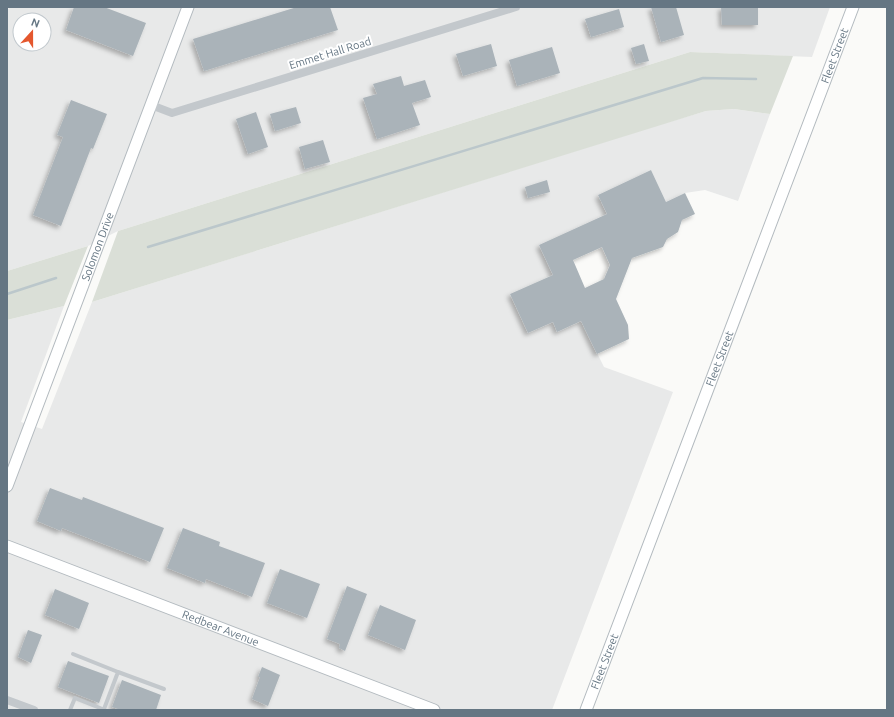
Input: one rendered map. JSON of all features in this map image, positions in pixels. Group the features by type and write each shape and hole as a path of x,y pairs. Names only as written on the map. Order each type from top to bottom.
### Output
{"street":[{"name":"Solomon Drive","path":"7,486 188,7"},
{"name":"Emmet Hall Road","path":"151,105 172,113 516,7"},
{"name":"Fleet Street","path":"586,710 853,7"},
{"name":"Redbear Avenue","path":"7,546 434,710"},
{"path":"7,700 34,710"}],"lane":[{"path":"73,654 164,689"},
{"path":"70,710 75,698 105,710 118,672"}],"shaded area":[{"path":"9,7 830,7 812,57 690,52 118,231 88,246 7,271 7,12"},
{"path":"690,52 793,56 770,114 734,109 706,111 92,302 118,231"},
{"path":"734,109 770,114 738,201 705,190 685,193 666,202 651,170 598,195 607,214 539,245 553,275 510,294 528,333 553,322 557,332 581,321 604,367 673,392 552,710 7,710 7,320 64,306 21,422 42,429 92,302 652,127 706,111"},
{"path":"88,246 64,306 7,320 7,271"}],"building":[{"path":"74,7 104,7 146,23 133,56 66,30"},
{"path":"297,7 330,7 338,30 204,71 193,39"},
{"path":"651,7 676,7 684,35 661,42"},
{"path":"721,7 758,7 758,25 722,25"},
{"path":"619,9 624,27 591,37 585,19"},
{"path":"491,44 497,66 463,76 456,54"},
{"path":"644,44 649,61 636,64 631,48"},
{"path":"552,47 560,73 517,86 509,60"},
{"path":"401,76 404,86 425,80 431,97 412,103 420,125 377,139 363,98 377,94 373,84"},
{"path":"71,100 107,114 93,149 91,148 61,226 33,215 63,137 57,135"},
{"path":"296,107 301,123 275,131 270,114"},
{"path":"256,112 268,147 248,154 236,119"},
{"path":"323,140 330,162 305,169 299,147"},
{"path":"651,170 666,202 685,193 695,214 682,220 678,232 667,239 663,247 632,258 616,299 628,325 629,339 597,354 581,321 557,332 553,322 528,333 510,294 553,275 539,245 607,214 598,195","holes":["602,247 610,265 604,279 585,288 573,260"]},
{"path":"547,180 550,192 528,198 525,187"},
{"path":"50,488 82,500 83,497 164,528 150,562 62,528 61,531 37,521"},
{"path":"183,528 220,542 219,546 265,563 252,597 206,579 205,583 167,568"},
{"path":"280,569 320,584 307,618 267,603"},
{"path":"347,586 367,594 345,651 339,648 340,644 327,639"},
{"path":"55,589 89,603 79,629 45,615"},
{"path":"380,605 416,620 405,650 368,635"},
{"path":"28,630 42,635 31,663 18,657"},
{"path":"68,661 109,676 99,703 58,687"},
{"path":"262,667 280,675 268,706 252,699"},
{"path":"122,680 161,695 156,710 121,710 112,707"}],"waterway":[{"path":"148,247 703,78 756,79"},
{"path":"7,294 56,278"}]}
